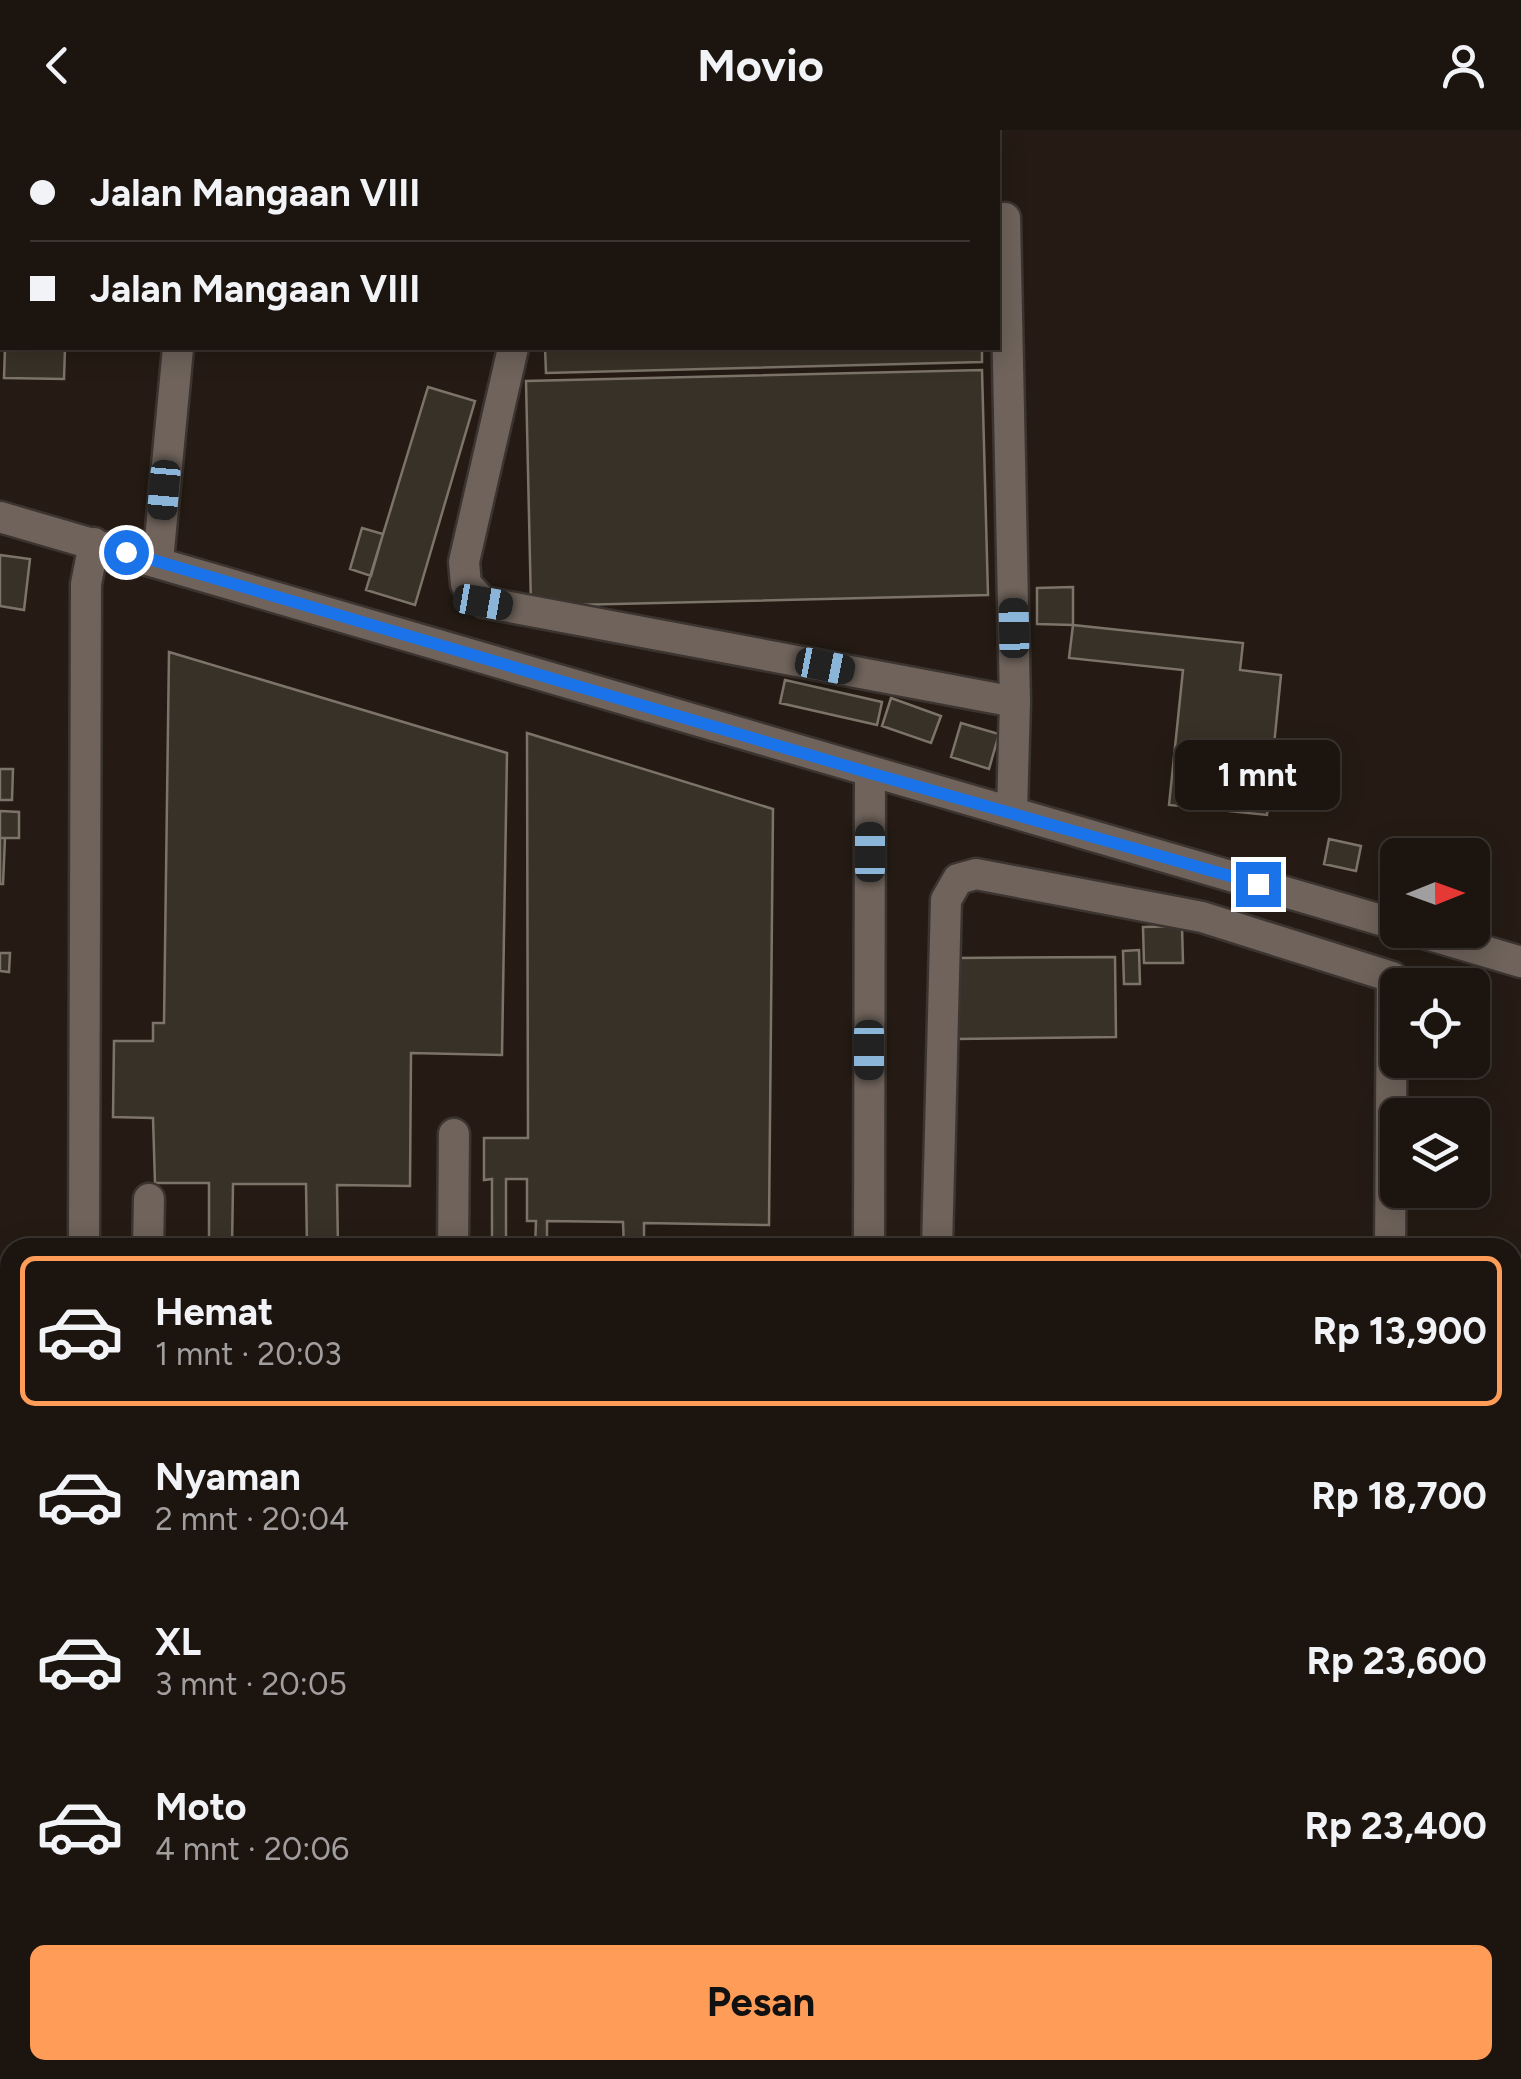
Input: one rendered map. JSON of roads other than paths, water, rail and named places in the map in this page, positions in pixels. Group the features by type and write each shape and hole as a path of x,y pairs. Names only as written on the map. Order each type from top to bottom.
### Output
{"street":[{"path":"1005,218 1015,702 1012,812"},
{"path":"158,561 178,350"},
{"path":"513,350 464,562 466,584 483,602 1015,702"},
{"path":"0,517 1380,921"},
{"path":"84,1238 86,584 94,543"},
{"path":"869,1238 870,773"},
{"path":"937,1238 946,900 958,879 976,874 1202,917 1392,977 1390,1238"},
{"path":"1474,948 1521,962"},
{"path":"453,1238 454,1134"},
{"path":"148,1238 149,1199"}]}
